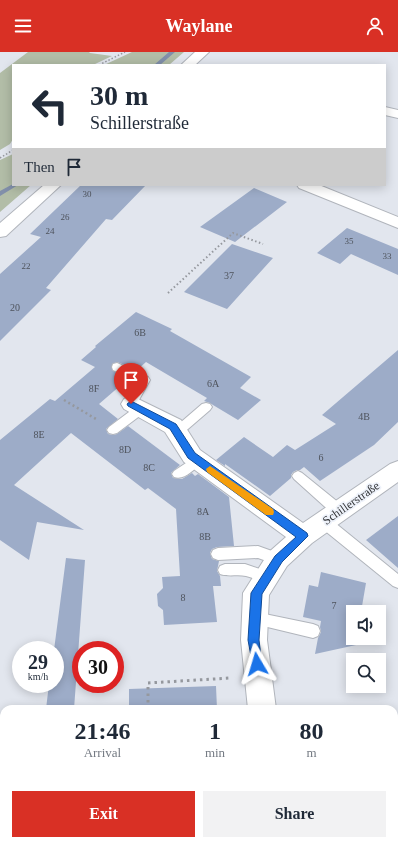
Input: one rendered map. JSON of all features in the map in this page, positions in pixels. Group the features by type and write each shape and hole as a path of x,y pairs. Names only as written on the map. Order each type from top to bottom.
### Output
{"street":[{"path":"188,64 202,52"},
{"path":"386,111 398,114"},
{"path":"0,232 52,186"},
{"path":"307,186 398,223"},
{"path":"136,407 173,426 192,456 303,536"},
{"name":"Schillerstraße","path":"262,705 254,640 256,593 272,568 303,536 396,475"}],"lane":[{"path":"114,430 136,407 144,380 117,367"},
{"path":"177,432 206,406"},
{"path":"178,474 198,460"},
{"path":"298,476 332,517 398,582"},
{"path":"218,554 258,552 272,568"},
{"path":"225,570 272,568"},
{"path":"255,618 312,631"}],"path":[{"path":"102,64 125,52"},
{"path":"0,158 12,151"},
{"path":"168,293 233,233 263,244"},
{"path":"64,400 102,422 136,407"},
{"path":"148,705 148,683 258,676"}],"green space":[{"path":"28,52 89,52 112,56 95,64 12,64"},
{"path":"132,52 184,52 170,64 106,64"},
{"path":"12,64 12,141 10,144 0,150 0,73"},
{"path":"12,154 12,186 30,186 0,212 0,160"}],"building":[{"path":"80,186 145,186 112,220 106,219 46,288 51,290 0,341 0,274 41,237 30,234"},
{"path":"254,188 287,202 235,242 200,227"},
{"path":"347,228 398,249 398,275 351,254 340,264 317,253"},
{"path":"232,244 273,258 227,309 184,292"},
{"path":"136,312 172,329 170,331 251,377 240,388 261,400 238,420 204,401 207,398 146,362 137,370 117,362 112,364 112,370 128,379 99,404 118,419 106,429 108,434 117,434 128,426 180,465 171,473 173,478 182,479 192,473 195,476 198,474 229,497 234,546 217,547 212,549 210,553 212,559 219,561 217,571 220,576 221,586 213,586 217,622 164,625 163,610 158,606 157,594 163,588 162,577 180,576 176,509 148,488 145,490 71,433 14,485 84,530 37,522 29,560 0,540 0,440 50,399 55,401 95,367 81,360 96,347 95,346"},
{"path":"398,350 398,422 374,445 320,481 304,467 293,472 291,478 270,496 225,464 225,466 216,460 244,437 273,457 287,445 295,450 336,424 322,415"},
{"path":"398,516 398,568 366,540"},
{"path":"66,558 85,560 79,641 72,641 72,693 75,693 74,705 46,705 48,693 64,693 64,641 55,641"},
{"path":"321,572 366,583 362,605 346,605 346,645 356,645 315,654 318,638 321,632 321,621 303,617 309,585 318,587"},
{"path":"216,686 217,705 129,705 129,689"}],"waterway":[{"path":"158,64 172,52"},
{"path":"0,194 13,186"}],"slow traffic":[{"path":"210,469 270,512"}],"route":[{"path":"131,404 173,426 192,456 303,536 278,559 256,593 254,640 257,664"}]}
